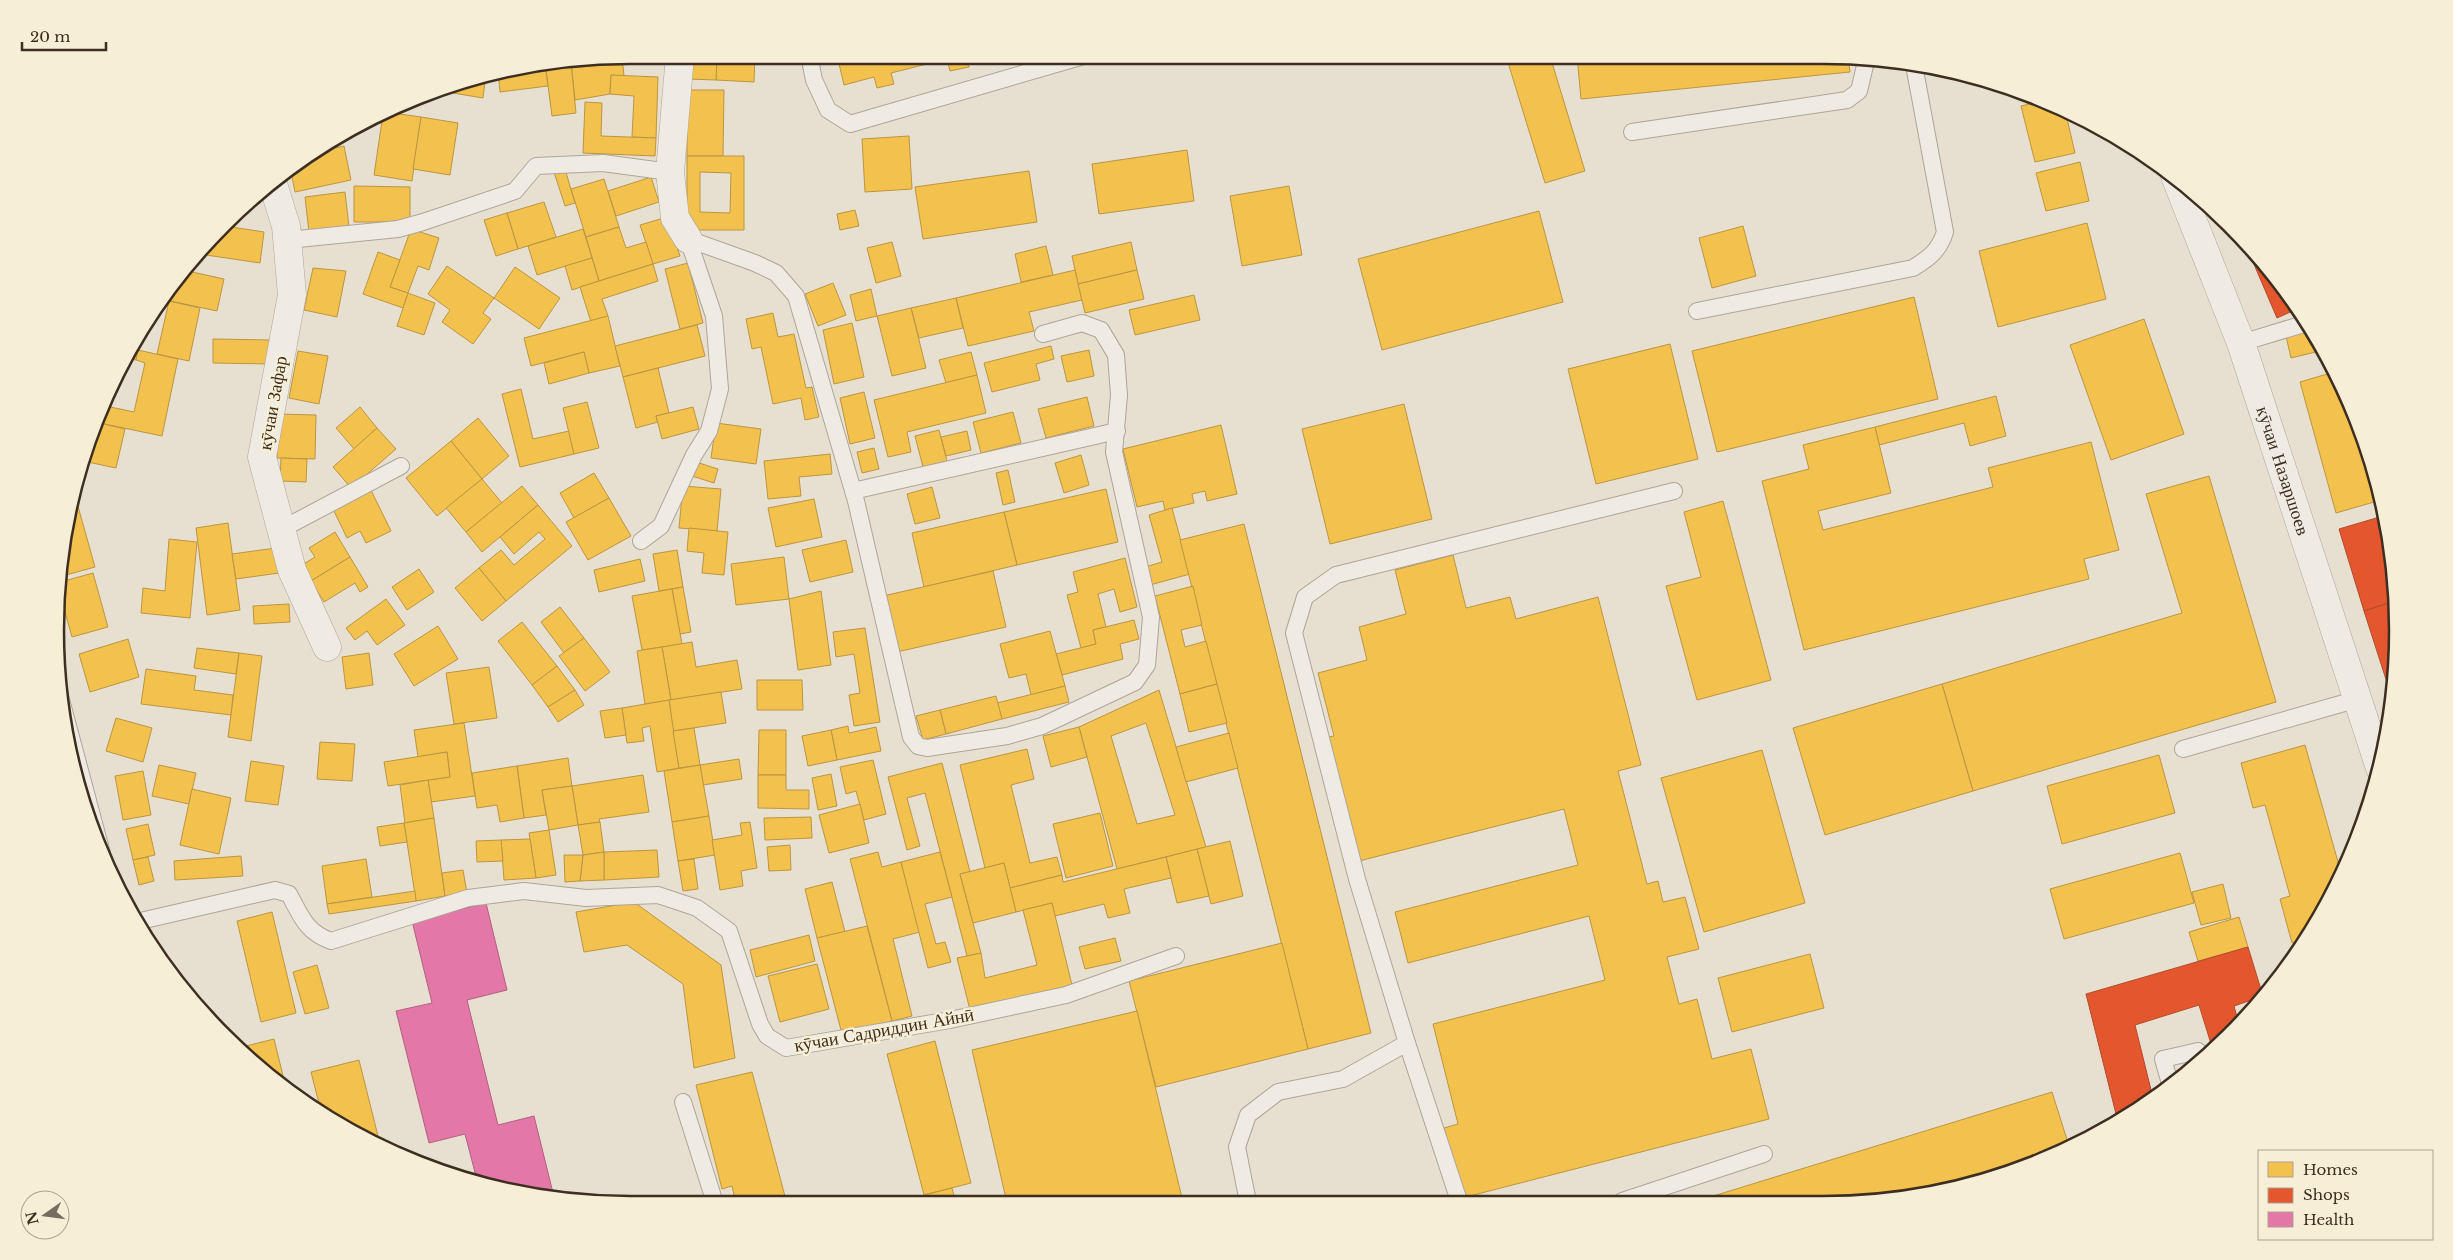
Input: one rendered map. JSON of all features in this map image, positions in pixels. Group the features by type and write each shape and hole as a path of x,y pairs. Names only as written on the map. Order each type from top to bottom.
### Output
{"street":[{"path":"679,64 670,172 675,218 688,239"},
{"name":"кӯчаи Зафар","path":"275,190 286,226 292,295 262,457 292,570 327,648"},
{"name":"кӯчаи Назаршоев","path":"2181,192 2241,343 2376,751"}],"lane":[{"path":"811,64 814,80 828,110 850,124 1059,64"},
{"path":"1632,132 1847,100 1859,91 1865,66"},
{"path":"1697,311 1913,268 1932,256 1941,245 1944,232 1915,72"},
{"path":"286,226 298,239 398,229 515,191 536,166 603,163 670,172"},
{"path":"688,239 755,263 776,273 796,296 853,490 911,737 918,746 927,748 1006,736 1042,726 1135,682 1147,665 1151,617 1114,452 1119,395 1116,355 1101,330 1082,323 1043,334"},
{"path":"641,541 661,526 694,456 710,430 720,389 714,316 688,239"},
{"path":"2241,343 2300,325"},
{"path":"853,490 1117,430"},
{"path":"282,529 401,466"},
{"path":"1457,1196 1407,1043 1357,879 1294,632 1305,597 1336,575 1674,491"},
{"path":"2183,749 2358,699"},
{"name":"кӯчаи Садриддин Айнӣ","path":"144,920 275,890 288,894 316,936 331,941 468,898 524,890 586,898 658,895 697,908 729,931 760,1024 767,1036 786,1048 950,1020 1066,995 1176,956"},
{"path":"1247,1196 1237,1147 1248,1115 1278,1092 1343,1079 1407,1043"},
{"path":"2168,1079 2163,1059 2198,1051 2199,1053"},
{"path":"683,1102 712,1196"},
{"path":"1637,1196 1764,1154"}],"building: Homes":[{"path":"623,64 624,76 611,75 610,94 575,100 571,67"},
{"path":"687,64 717,64 716,80 687,79"},
{"path":"717,64 755,64 754,82 716,80"},
{"path":"839,64 927,64 891,73 894,84 877,88 874,77 844,85"},
{"path":"948,64 968,64 969,67 950,71"},
{"path":"1508,64 1552,64 1585,171 1545,183"},
{"path":"1578,64 1849,65 1850,72 1581,99"},
{"path":"571,67 576,113 552,116 546,71"},
{"path":"546,71 548,86 500,92 499,80"},
{"path":"611,75 658,77 656,138 632,137 634,96 610,94"},
{"path":"485,83 483,98 452,93"},
{"path":"687,90 724,90 723,156 687,156"},
{"path":"585,102 602,103 601,136 656,138 655,156 583,153"},
{"path":"2031,104 2067,119 2075,153 2035,162 2021,106"},
{"path":"398,114 421,117 412,181 374,175 382,121"},
{"path":"421,117 458,123 450,175 413,169"},
{"path":"909,136 912,189 865,192 862,139"},
{"path":"344,146 351,180 295,192 292,176 332,149"},
{"path":"1187,150 1194,201 1099,214 1092,164"},
{"path":"687,156 744,156 744,230 687,230","holes":["700,172 731,173 730,213 700,212"]},
{"path":"2080,162 2089,201 2046,211 2036,173"},
{"path":"565,169 575,203 565,206 554,172"},
{"path":"1029,171 1037,222 923,239 915,187"},
{"path":"651,177 659,202 616,216 608,191"},
{"path":"604,179 619,227 586,237 571,189"},
{"path":"354,186 410,187 410,222 354,222"},
{"path":"1289,186 1302,255 1242,266 1230,196"},
{"path":"345,192 349,227 309,232 305,197"},
{"path":"544,202 556,237 518,249 507,213"},
{"path":"855,210 859,226 840,230 837,214"},
{"path":"1539,211 1563,302 1382,350 1358,259"},
{"path":"507,213 518,249 496,256 484,220"},
{"path":"667,217 680,256 653,264 640,225"},
{"path":"2087,223 2106,299 1998,327 1979,251"},
{"path":"1743,226 1756,276 1712,288 1699,238"},
{"path":"233,227 264,232 260,263 206,255"},
{"path":"619,227 626,248 646,242 653,264 599,281 586,237"},
{"path":"411,229 439,238 429,270 418,266 408,293 390,287"},
{"path":"583,229 592,258 537,275 528,246"},
{"path":"892,242 901,276 876,283 867,248"},
{"path":"1131,242 1137,270 1078,284 1072,256"},
{"path":"1046,246 1053,275 1021,282 1015,254"},
{"path":"378,252 400,260 390,287 408,293 403,308 363,294"},
{"path":"592,258 599,281 572,290 565,266"},
{"path":"688,263 703,323 680,329 665,269"},
{"path":"653,264 658,281 602,299 608,316 591,322 580,287"},
{"path":"447,266 494,298 483,313 491,319 473,344 442,322 450,310 428,294"},
{"path":"515,267 560,298 539,329 494,298"},
{"path":"313,268 346,271 337,317 304,310"},
{"path":"1075,270 1082,300 1029,312 1034,331 968,346 956,298"},
{"path":"1137,270 1144,299 1085,313 1078,284"},
{"path":"192,272 224,279 217,311 169,301"},
{"path":"833,283 846,315 818,326 805,294"},
{"path":"871,289 877,316 856,321 850,295"},
{"path":"408,293 435,303 424,335 397,326"},
{"path":"1194,295 1200,320 1135,335 1129,310"},
{"path":"1914,297 1938,399 1717,452 1692,351"},
{"path":"956,298 963,328 919,338 911,308"},
{"path":"169,301 200,308 189,361 157,354"},
{"path":"911,308 926,368 892,376 877,316"},
{"path":"773,313 778,337 794,334 806,388 812,387 819,417 805,420 801,398 773,404 761,347 752,349 746,319"},
{"path":"608,316 620,366 589,373 584,352 531,366 524,338"},
{"path":"2144,319 2184,434 2111,460 2070,345"},
{"path":"852,323 864,377 834,384 823,330"},
{"path":"697,325 705,356 623,377 615,346"},
{"path":"2304,332 2316,352 2291,358 2286,336"},
{"path":"213,339 271,340 271,364 213,363"},
{"path":"1670,344 1698,459 1596,484 1568,369"},
{"path":"1051,346 1054,359 1036,364 1040,380 992,392 984,363"},
{"path":"138,350 178,359 162,436 103,424 110,407 134,412 145,363 136,360"},
{"path":"1089,350 1094,376 1067,382 1061,356"},
{"path":"298,351 328,356 319,404 289,398"},
{"path":"584,352 589,373 549,384 544,363"},
{"path":"971,352 977,375 946,383 939,360"},
{"path":"658,368 669,413 656,416 658,422 636,428 623,377"},
{"path":"2328,374 2346,413 2359,448 2374,502 2336,513 2300,382"},
{"path":"977,375 986,413 907,432 911,452 888,457 874,400"},
{"path":"521,389 533,439 569,431 574,454 520,467 502,394"},
{"path":"864,392 875,438 850,444 840,398"},
{"path":"1996,396 2006,436 1970,446 1964,423 1879,445 1875,427"},
{"path":"1087,397 1094,426 1046,438 1038,409"},
{"path":"587,402 599,448 574,454 563,408"},
{"path":"1404,404 1432,519 1330,544 1302,429"},
{"path":"360,407 377,428 354,449 336,428"},
{"path":"693,407 699,429 662,439 656,416"},
{"path":"1013,412 1021,443 981,453 973,422"},
{"path":"278,414 316,415 315,459 277,458"},
{"path":"478,418 509,456 482,479 451,441"},
{"path":"716,423 761,429 756,464 711,458"},
{"path":"103,424 125,429 116,468 89,462"},
{"path":"1221,425 1237,494 1207,501 1205,491 1192,494 1194,503 1165,510 1163,501 1137,507 1123,449"},
{"path":"1875,427 1891,493 1818,511 1823,530 1993,487 1988,468 2091,442 2119,550 2084,559 2089,579 1804,650 1762,481 1809,469 1803,445"},
{"path":"377,428 396,449 351,488 333,467"},
{"path":"939,430 947,461 923,467 915,436"},
{"path":"967,431 971,450 946,456 941,437"},
{"path":"451,441 482,479 437,516 406,478"},
{"path":"874,448 879,469 862,473 857,452"},
{"path":"830,454 832,474 799,477 801,496 768,499 764,461"},
{"path":"1081,455 1089,485 1064,493 1055,463"},
{"path":"281,458 307,459 306,482 280,481"},
{"path":"696,462 718,469 714,483 692,476"},
{"path":"1008,470 1015,502 1003,505 996,473"},
{"path":"594,473 609,498 574,518 560,493"},
{"path":"2209,476 2276,702 1973,791 1942,684 2182,613 2146,494"},
{"path":"482,479 502,503 466,532 446,508"},
{"path":"369,486 391,531 366,543 360,531 347,538 331,505"},
{"path":"522,486 538,505 482,552 466,532"},
{"path":"683,486 721,489 717,531 679,528"},
{"path":"932,487 940,518 915,524 907,494"},
{"path":"1106,489 1118,542 1017,565 1004,512"},
{"path":"609,498 631,536 588,560 566,522"},
{"path":"814,499 822,537 776,547 768,508"},
{"path":"1723,501 1771,680 1697,700 1666,586 1701,577 1684,512"},
{"path":"538,505 572,546 506,601 479,568 501,550 514,565 545,539 539,532 514,554 500,537"},
{"path":"78,506 95,567 67,575"},
{"path":"1172,508 1190,574 1150,585 1145,567 1162,562 1149,515"},
{"path":"1004,512 1017,565 924,587 912,533"},
{"path":"228,523 240,610 207,615 196,528"},
{"path":"1244,524 1371,1033 1308,1049 1180,540"},
{"path":"689,528 728,532 724,575 702,573 704,553 687,551"},
{"path":"335,532 350,557 311,581 302,565 315,557 309,548"},
{"path":"169,539 197,542 190,618 141,613 143,588 165,591"},
{"path":"846,540 853,572 810,582 802,550"},
{"path":"276,548 279,573 236,579 232,554"},
{"path":"677,550 683,587 659,591 653,554"},
{"path":"1453,555 1466,608 1510,597 1516,619 1598,597 1641,765 1618,771 1647,884 1658,881 1663,902 1685,897 1699,949 1667,957 1679,1004 1697,999 1712,1059 1751,1049 1769,1119 1470,1196 1461,1196 1444,1128 1458,1124 1433,1024 1605,980 1589,916 1408,963 1395,912 1578,865 1564,809 1359,861 1328,737 1334,736 1318,673 1367,660 1359,627 1406,614 1395,570"},
{"path":"350,557 368,587 360,592 355,583 324,602 311,581"},
{"path":"784,557 789,599 736,605 731,564"},
{"path":"1125,558 1137,607 1120,612 1114,589 1098,594 1106,627 1093,630 1096,644 1081,648 1067,595 1078,592 1073,572"},
{"path":"640,559 645,581 599,592 594,570"},
{"path":"479,568 506,601 482,621 455,588"},
{"path":"419,569 434,592 407,610 392,587"},
{"path":"993,571 1006,627 897,652 883,596"},
{"path":"93,573 108,627 72,637 65,610 66,580"},
{"path":"1193,586 1202,625 1181,630 1185,647 1206,641 1217,684 1180,694 1155,596"},
{"path":"683,587 691,632 680,634 672,589"},
{"path":"672,589 682,644 642,650 632,596"},
{"path":"821,591 831,665 798,670 789,599"},
{"path":"386,599 405,625 377,645 367,631 355,640 346,628"},
{"path":"289,604 290,622 254,624 253,606"},
{"path":"560,607 584,638 564,653 541,622"},
{"path":"1134,620 1139,639 1120,644 1123,659 1062,675 1056,654 1096,644 1093,630"},
{"path":"522,622 557,666 532,685 498,641"},
{"path":"438,626 458,659 414,686 394,654"},
{"path":"865,628 880,722 854,726 849,695 860,693 854,654 836,657 833,632"},
{"path":"1050,631 1065,686 1031,695 1026,674 1009,678 1000,644"},
{"path":"584,638 610,672 585,691 559,656"},
{"path":"128,639 139,677 90,692 79,654"},
{"path":"692,642 696,667 737,660 742,689 671,700 662,647"},
{"path":"662,647 671,700 645,704 637,651"},
{"path":"197,648 239,653 236,674 194,668"},
{"path":"239,653 262,656 251,741 228,737"},
{"path":"369,653 373,685 346,689 342,657"},
{"path":"557,666 575,690 548,707 532,685"},
{"path":"489,667 497,718 454,724 446,673"},
{"path":"146,669 196,676 194,690 233,695 231,715 141,704"},
{"path":"757,680 802,680 803,710 757,710"},
{"path":"1217,684 1227,723 1189,732 1180,694"},
{"path":"1942,684 1973,791 1825,835 1793,728"},
{"path":"1065,686 1069,702 1002,719 997,703"},
{"path":"575,690 584,705 558,722 548,707"},
{"path":"1159,690 1206,847 1117,869 1079,727","holes":["1146,723 1175,815 1137,824 1111,736"]},
{"path":"721,692 726,723 673,731 669,700"},
{"path":"996,696 1002,719 946,734 940,710"},
{"path":"669,700 679,768 657,772 650,726 642,728 644,741 627,743 622,708"},
{"path":"622,708 626,735 605,738 600,711"},
{"path":"940,710 946,734 923,740 916,716"},
{"path":"116,718 152,728 143,762 106,751"},
{"path":"464,723 475,796 431,802 428,780 450,777 447,752 418,757 414,730"},
{"path":"848,726 849,733 876,727 881,751 837,760 831,730"},
{"path":"1079,727 1087,757 1051,767 1043,736"},
{"path":"694,728 700,765 679,768 673,731"},
{"path":"759,730 786,730 786,775 758,775"},
{"path":"831,730 837,760 808,766 802,736"},
{"path":"1229,733 1238,768 1186,782 1176,747"},
{"path":"320,742 355,744 352,781 317,779"},
{"path":"2305,745 2338,864 2313,913 2296,942 2292,943 2280,899 2290,896 2265,805 2253,808 2241,763"},
{"path":"1027,749 1034,779 1011,785 1030,863 1057,857 1062,875 1010,888 1004,863 985,868 960,765"},
{"path":"1762,750 1805,903 1704,932 1661,778"},
{"path":"447,752 450,777 388,786 384,762"},
{"path":"2159,755 2175,813 2062,844 2047,786"},
{"path":"568,758 572,786 542,790 546,815 524,818 517,766"},
{"path":"739,759 742,779 703,785 700,765"},
{"path":"873,760 886,814 864,820 856,791 846,794 840,767"},
{"path":"251,761 284,766 278,805 245,801"},
{"path":"942,763 970,872 960,874 981,953 967,956 925,793 907,798 920,846 907,850 888,777"},
{"path":"159,765 196,773 189,804 152,796"},
{"path":"700,765 709,816 672,822 664,771"},
{"path":"517,766 524,818 500,822 497,805 477,808 472,773"},
{"path":"143,771 151,815 123,820 115,776"},
{"path":"831,774 837,806 818,810 812,778"},
{"path":"643,775 649,812 599,819 600,822 578,825 572,786"},
{"path":"758,775 786,775 786,790 809,790 809,809 758,808"},
{"path":"428,780 434,818 405,823 400,785"},
{"path":"572,786 578,825 549,830 542,790"},
{"path":"192,789 231,798 219,854 180,845"},
{"path":"860,804 869,843 829,853 819,815"},
{"path":"1100,813 1113,866 1066,878 1053,824"},
{"path":"709,816 715,855 678,861 672,822"},
{"path":"811,817 812,838 765,840 764,818"},
{"path":"434,818 445,896 416,901 404,823"},
{"path":"600,822 604,852 583,855 578,825"},
{"path":"750,822 757,868 741,871 743,886 720,890 712,840 742,835 740,823"},
{"path":"404,823 407,842 380,846 377,827"},
{"path":"148,824 155,855 133,860 126,829"},
{"path":"549,830 556,875 536,878 529,833"},
{"path":"530,839 536,878 504,880 501,840"},
{"path":"501,840 503,861 477,862 476,841"},
{"path":"1230,841 1243,896 1211,904 1197,849"},
{"path":"790,845 791,870 769,871 767,847"},
{"path":"1197,849 1209,896 1177,903 1166,857"},
{"path":"657,850 659,877 604,880 604,852"},
{"path":"604,852 604,880 580,881 583,855"},
{"path":"878,852 882,867 901,862 920,932 893,939 912,1016 892,1021 850,859"},
{"path":"940,852 952,897 925,904 936,944 945,942 951,962 928,968 901,862"},
{"path":"2180,853 2194,903 2064,939 2050,889"},
{"path":"564,855 583,855 580,881 565,882"},
{"path":"241,856 243,876 175,880 174,861"},
{"path":"148,857 154,881 139,885 133,860"},
{"path":"1166,857 1171,878 1124,889 1130,913 1108,918 1104,904 1055,916 1052,903 1016,912 1010,888 1062,875 1063,882"},
{"path":"366,859 372,897 327,904 322,866"},
{"path":"694,859 698,889 683,891 678,861"},
{"path":"1004,863 1016,912 973,923 960,874"},
{"path":"463,870 467,893 445,896 442,873"},
{"path":"832,882 845,932 817,938 805,889"},
{"path":"2223,884 2231,918 2201,925 2192,892"},
{"path":"415,891 416,901 329,914 327,904"},
{"path":"634,902 721,965 735,1058 694,1068 683,984 627,945 584,952 576,912"},
{"path":"1052,903 1073,989 971,1014 957,958 981,953 985,978 1037,965 1023,910"},
{"path":"272,912 296,1013 261,1022 237,921"},
{"path":"2239,917 2248,947 2198,961 2189,932"},
{"path":"867,926 892,1021 842,1034 817,938"},
{"path":"809,935 815,961 756,977 750,950"},
{"path":"1115,938 1121,961 1085,969 1079,947"},
{"path":"1282,943 1308,1049 1156,1087 1129,981"},
{"path":"1810,954 1824,1008 1732,1032 1718,978"},
{"path":"817,964 829,1009 780,1022 768,976"},
{"path":"317,965 329,1008 305,1014 293,972"},
{"path":"1137,1011 1182,1196 1005,1196 972,1050"},
{"path":"274,1039 283,1078 257,1056 246,1046"},
{"path":"935,1041 971,1183 924,1195 887,1054"},
{"path":"359,1060 378,1137 319,1103 311,1072"},
{"path":"752,1072 785,1196 734,1196 732,1186 722,1189 696,1085"},
{"path":"2052,1092 2067,1141 2040,1153 1970,1177 1897,1191 1860,1195 1713,1196"},
{"path":"952,1188 954,1196 924,1196"}],"building: Shops":[{"path":"2253,262 2291,312 2277,318"},
{"path":"2377,518 2384,556 2388,603 2364,611 2339,529"},
{"path":"2388,603 2386,681 2364,611"},
{"path":"2248,947 2261,989 2251,1000 2234,1006 2237,1016 2210,1042 2199,1005 2135,1025 2151,1091 2116,1114 2086,994"}],"building: Health":[{"path":"486,903 507,990 467,1000 498,1125 534,1116 552,1190 476,1175 465,1134 429,1143 396,1011 432,1003 412,921"}]}
